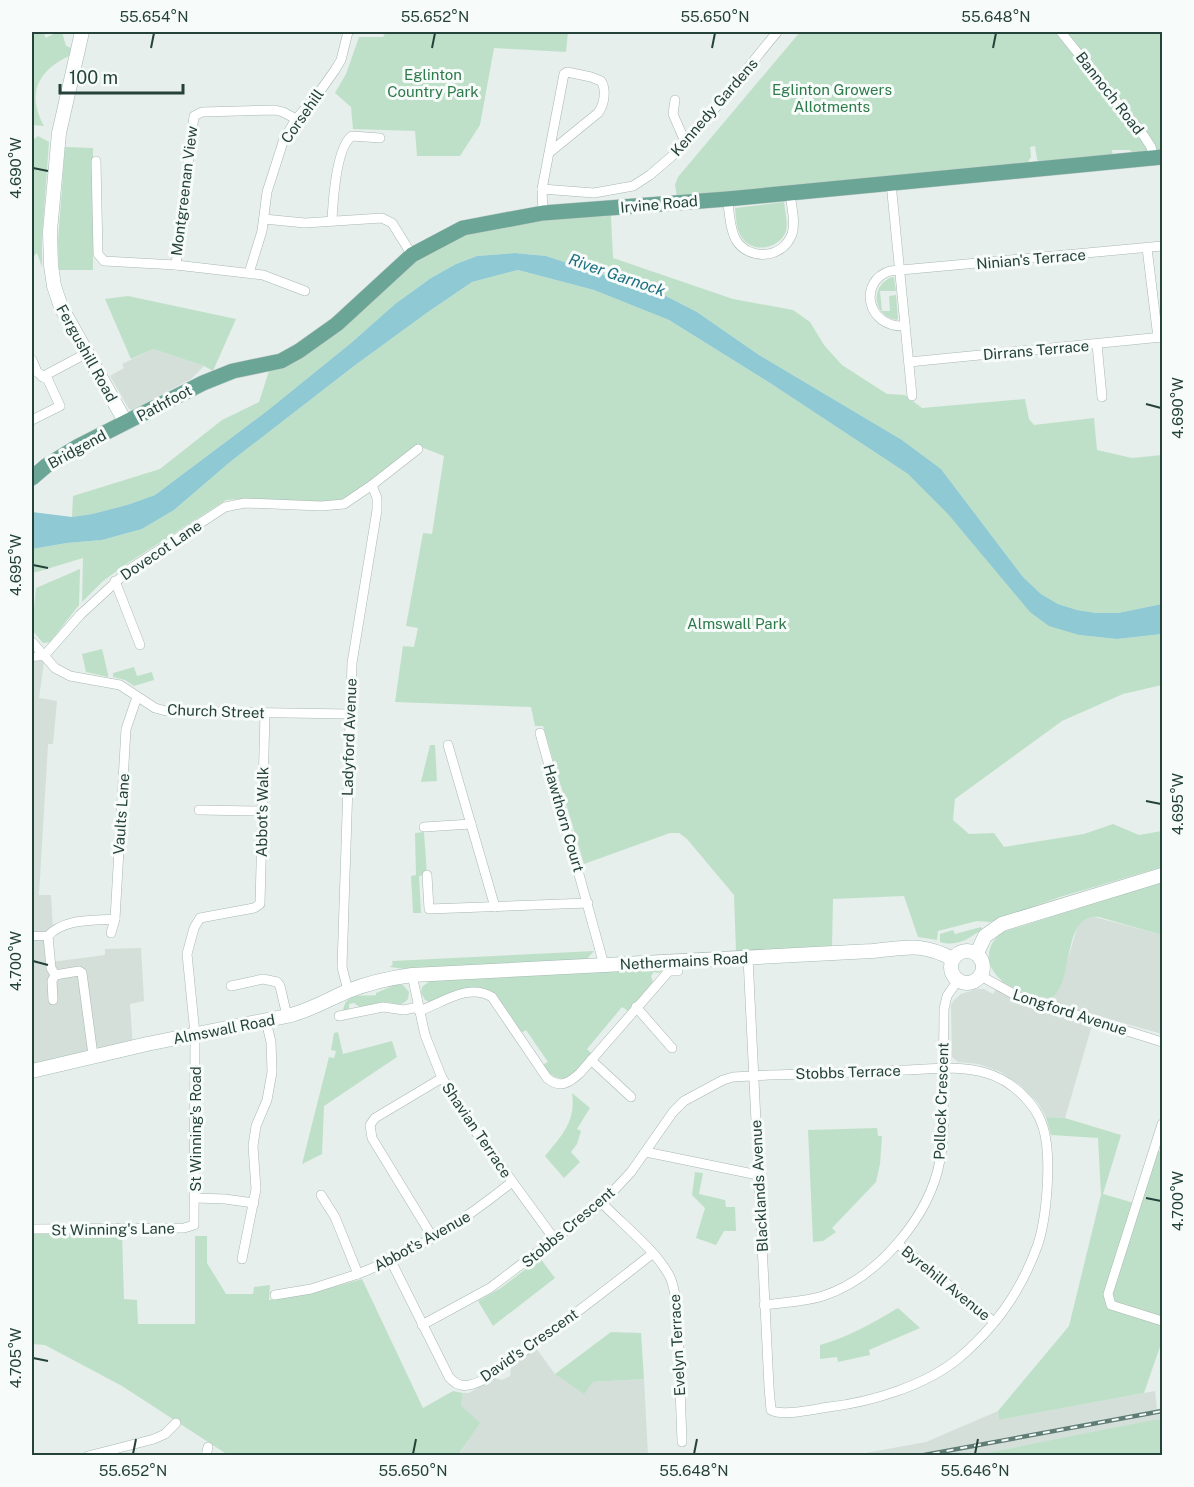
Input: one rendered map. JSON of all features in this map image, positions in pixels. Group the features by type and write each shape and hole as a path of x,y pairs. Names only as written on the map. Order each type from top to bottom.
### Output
{"main road":[{"name":"Fergushill Road","path":"82,32 60,119 53,186 50,249 57,296 126,423"},
{"name":"Irvine Road","path":"202,383 233,371 281,361 299,351 337,324 412,255 463,228 543,213 727,199 1158,158"},
{"name":"Pathfoot","path":"126,423 202,383"},
{"name":"Bridgend","path":"32,478 62,455 126,423"},
{"path":"977,953 985,936 1002,924 1162,875"},
{"name":"Nethermains Road","path":"412,975 748,958 922,946 937,950 953,959"},
{"path":"961,951 977,953 984,966 981,976 973,982 958,980 952,973 953,959 961,951"},
{"name":"Almswall Road","path":"32,1071 93,1055 303,1012 348,991 391,977 412,975"}],"street":[{"name":"Corsehill","path":"249,273 262,231 273,168 284,139 296,119 318,94 341,60 348,32"},
{"name":"Kennedy Gardens","path":"633,186 650,175 686,144 777,32"},
{"name":"Bannoch Road","path":"1060,32 1148,141 1158,158"},
{"path":"543,213 542,189 549,152 564,74 567,72 581,74 601,81 604,89 598,113 549,152"},
{"path":"675,100 673,114 686,144"},
{"name":"Montgreenan View","path":"176,266 194,116 202,111 275,110 296,119"},
{"path":"333,220 336,179 345,144 352,136 380,138"},
{"path":"96,161 98,254 100,258 108,262 263,275 305,291"},
{"path":"891,183 912,396"},
{"path":"542,189 583,194 633,186 634,207"},
{"path":"727,199 732,228 741,246 760,255 771,254 780,250 793,233 790,193"},
{"path":"264,219 305,223 376,218 389,220 412,255"},
{"name":"Ninian's Terrace","path":"900,270 1162,246"},
{"path":"1147,248 1160,338"},
{"path":"900,270 890,271 880,276 873,287 871,301 880,320 890,325 905,326"},
{"name":"Dirrans Terrace","path":"909,362 1160,338"},
{"path":"1097,344 1102,397"},
{"path":"42,377 87,353"},
{"path":"32,360 37,372 48,380 60,405 32,420"},
{"path":"372,485 418,449"},
{"name":"Dovecot Lane","path":"44,656 80,615 116,581 142,560 225,507 235,504 336,506 372,485"},
{"name":"Ladyford Avenue","path":"348,991 342,967 352,663 377,504 372,485"},
{"path":"116,581 140,645"},
{"name":"Church Street","path":"32,642 55,668 70,676 120,685 155,708 170,712 350,714"},
{"path":"32,657 44,656"},
{"name":"Vaults Lane","path":"111,933 115,919 126,729 137,697"},
{"name":"Abbot's Walk","path":"204,916 255,908 260,900 265,713"},
{"name":"Hawthorn Court","path":"540,733 604,964"},
{"path":"448,745 495,907"},
{"path":"199,810 262,811"},
{"path":"424,826 471,824"},
{"path":"427,875 429,909 588,903"},
{"name":"St Winning's Road","path":"194,1225 196,1198 195,1034 187,949 197,922 204,916"},
{"path":"55,975 51,968 48,936 53,930 71,923 115,919"},
{"path":"32,936 48,936"},
{"name":"Blacklands Avenue","path":"748,958 769,1404 774,1412"},
{"path":"55,975 79,971 84,975 93,1055"},
{"path":"339,1016 383,1007 418,1009 436,1005 451,996 475,992 484,993 492,997 550,1081 558,1084 571,1082 669,971 678,971"},
{"path":"53,1000 52,981 55,975"},
{"name":"Shavian Terrace","path":"412,975 425,1035 442,1078 458,1105 555,1240"},
{"name":"Longford Avenue","path":"981,976 1019,998 1162,1042"},
{"path":"231,986 263,979 277,982 280,986 286,1016"},
{"name":"Pollock Crescent","path":"765,1305 822,1296 839,1289 871,1269 898,1244 915,1219 937,1174 942,1146 945,1003 958,980"},
{"path":"636,1007 672,1048"},
{"path":"242,1259 256,1188 252,1146 256,1126 267,1100 272,1072 272,1050 266,1021"},
{"path":"591,1060 631,1097"},
{"name":"Stobbs Terrace","path":"753,1076 943,1068 987,1073 1012,1087 1032,1106 1044,1128 1047,1148 1047,1184 1038,1243 1015,1294 986,1332 956,1360 915,1384 893,1393 857,1402 774,1412"},
{"name":"Stobbs Crescent","path":"422,1325 490,1288 602,1203 631,1172 673,1112 684,1101 723,1080 753,1076"},
{"path":"432,1238 372,1138 370,1125 375,1118 442,1078"},
{"path":"1162,1124 1108,1294 1111,1305 1162,1321"},
{"path":"646,1152 758,1175"},
{"name":"Abbot's Avenue","path":"275,1295 311,1289 392,1261 455,1226 512,1182"},
{"name":"Abbot's Avenue","path":"321,1195 334,1217 358,1274"},
{"path":"196,1198 254,1203"},
{"name":"Evelyn Terrace","path":"602,1203 652,1254 670,1277 677,1305 682,1442"},
{"name":"St Winning's Lane","path":"32,1230 184,1228 194,1225"},
{"name":"Byrehill Avenue","path":"898,1244 994,1322"},
{"name":"David's Crescent","path":"392,1261 449,1377 457,1384 471,1385 499,1369 535,1343 652,1254"},
{"path":"88,1455 105,1454 160,1437 176,1423"}],"shaded area":[{"path":"153,349 204,366 191,379 132,410 129,409 110,376 124,368 122,364"},
{"path":"32,642 47,659 44,662 39,698 57,701 53,744 48,744 39,895 51,895 53,930 51,962 105,955 105,949 141,948 144,1001 130,1004 133,1047 32,1071"},
{"path":"1091,916 1162,935 1162,1034 1095,1015 1065,1118 1046,1117 1038,1103 1020,1085 1001,1072 978,1064 958,1062 952,1057 951,1005 961,994 976,989 984,989 993,994 1002,980 1011,986 1052,998 1059,989 1077,928 1081,921"},
{"path":"536,1348 555,1374 593,1382 644,1379 648,1455 459,1455 479,1423 461,1405 463,1393 469,1393 495,1378 502,1380 510,1376 511,1367"},
{"path":"1155,1391 1157,1409 1162,1408 1162,1419 976,1455 849,1456 926,1442 998,1411 999,1420"}],"green space":[{"path":"43,32 46,38 62,32 66,46 72,48 71,55 50,68 38,84 36,103 44,126 32,125 32,35"},
{"name":"Eglinton Country Park","path":"386,32 568,32 566,52 494,48 480,125 460,156 417,156 415,131 353,129 351,107 335,93 346,74 359,37 383,37"},
{"name":"Eglinton Growers Allotments","path":"800,32 1162,32 1162,150 1132,152 1112,150 1113,157 1039,162 1035,146 1030,147 1031,157 1026,165 677,198 675,185 678,177"},
{"path":"38,136 49,142 42,267 37,253 32,258 32,141"},
{"path":"65,147 93,148 93,270 59,270 58,242"},
{"path":"784,202 787,228 782,237 771,246 765,247 746,242 738,230 735,208"},
{"path":"611,216 613,258 733,299 793,310 810,322 824,345 842,365 887,394 905,395 922,408 1025,399 1029,419 1034,425 1094,418 1097,450 1132,458 1162,455 1162,604 1118,613 1096,613 1058,604 1041,594 1023,577 941,469 902,440 759,355 697,312 662,294 546,256 515,253 477,256 456,264 431,278 395,304 267,411 155,495 127,505 72,517 73,496 160,469 222,420 259,402 269,371 306,355 344,325 398,276 436,249 459,238 508,224 534,220"},
{"name":"Almswall Park","path":"518,270 594,290 669,320 770,383 908,474 1079,635 1117,639 1162,634 1162,685 1123,694 1062,721 955,799 953,820 969,834 994,833 1004,847 1084,834 1113,824 1139,835 1162,831 1162,867 1060,897 990,922 977,921 938,931 937,940 918,937 904,896 833,899 832,947 736,951 734,895 687,839 679,833 670,833 584,864 543,726 535,726 531,707 395,702 403,646 414,647 418,628 406,626 423,533 432,534 444,456 416,445 350,496 336,501 305,503 226,500 128,563 103,581 82,602 83,558 32,572 32,549 102,540 142,529 174,510 230,462 428,312 472,282"},
{"path":"892,277 896,291 880,291 882,311 890,311 889,296 896,295 897,320 883,313 879,307 877,301 880,287"},
{"path":"128,296 236,319 213,371 153,349 131,359 105,299"},
{"path":"80,569 79,605 50,642 43,643 32,630 36,588"},
{"path":"102,649 108,677 86,672 82,654"},
{"path":"134,667 137,676 152,672 154,680 134,686 125,680 113,677 113,673"},
{"path":"430,745 435,745 437,781 421,782"},
{"path":"424,832 427,875 419,876 421,913 413,913 411,876 416,875 415,833"},
{"path":"1162,882 1162,935 1099,917 1087,919 1073,936 1064,978 1052,998 1030,994 1010,986 996,975 992,968 989,960 991,945 1003,932"},
{"path":"981,927 982,929 962,941 940,942 940,934 953,930 955,934"},
{"path":"594,951 585,961 405,969 390,967 393,964 392,961"},
{"path":"666,968 659,973 654,972 651,976 653,982 628,1011 622,1007 587,1049 592,1054 575,1073 563,1079 557,1078 542,1065 548,1062 526,1030 521,1033 496,996 481,989 473,989 455,992 432,1003 425,1000 421,993 422,987 431,980"},
{"path":"397,984 403,985 409,992 408,999 403,1003 383,1002 361,1008 354,1003 349,1004 349,1009 343,1012 344,1005 351,998 376,995"},
{"path":"338,1032 343,1054 392,1041 397,1057 324,1106 322,1154 302,1164 329,1057 334,1058 336,1051 331,1050 334,1033"},
{"path":"572,1093 590,1108 577,1129 581,1131 577,1144 571,1152 580,1162 564,1178 545,1156 570,1120"},
{"path":"1046,1117 1065,1118 1121,1135 1103,1194 1134,1203 1105,1298 1106,1304 1162,1326 1162,1341 1144,1393 999,1420 998,1411 1069,1326 1101,1195 1098,1138 1051,1135"},
{"path":"877,1128 878,1136 882,1136 876,1182 832,1228 836,1232 823,1241 813,1242 808,1130"},
{"path":"1158,1151 1162,1152 1162,1317 1114,1303 1112,1294"},
{"path":"695,1172 703,1173 699,1194 725,1200 726,1207 735,1207 736,1231 724,1231 716,1245 696,1238 705,1208 692,1195"},
{"path":"122,1232 124,1299 137,1300 138,1324 195,1324 195,1236 207,1236 207,1263 226,1294 253,1294 254,1287 270,1285 269,1300 308,1294 362,1279 423,1408 453,1391 463,1393 461,1405 480,1423 460,1455 228,1455 122,1386 45,1345 32,1344 32,1233"},
{"path":"540,1258 555,1278 493,1326 478,1301 501,1288"},
{"path":"898,1308 920,1328 869,1350 870,1355 838,1362 837,1357 820,1359 820,1345 860,1329"},
{"path":"611,1332 641,1333 644,1379 593,1382 584,1394 555,1374"},
{"path":"1162,1419 1162,1455 976,1455 1148,1421"}],"water":[{"path":"515,253 546,256 662,294 697,312 759,355 902,440 941,469 1023,577 1041,594 1058,604 1096,613 1118,613 1162,604 1162,634 1117,639 1079,635 1049,626 1030,612 948,514 908,474 669,320 594,290 518,270 472,282 428,312 230,462 174,510 142,529 102,540 32,549 32,512 72,517 127,505 155,495 267,411 395,304 431,278 456,264 477,256"}],"railway":[{"path":"919,1456 1162,1411"}],"water label":[{"name":"River Garnock","path":"617,275"}]}
